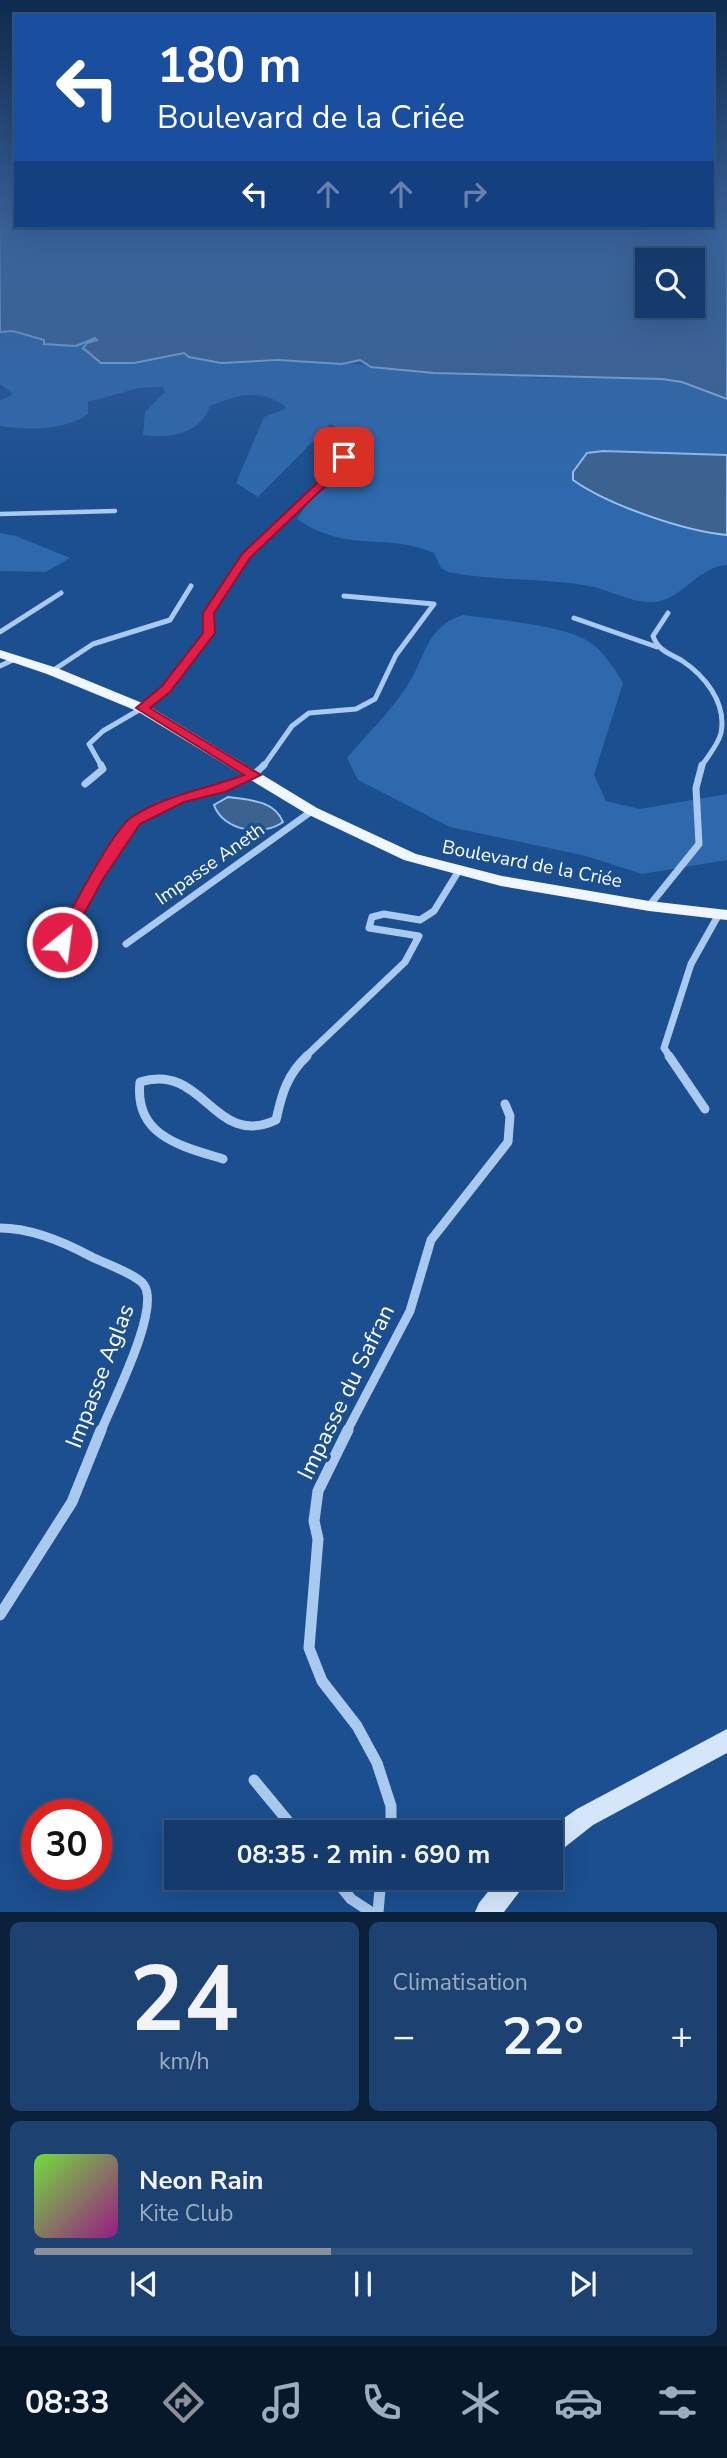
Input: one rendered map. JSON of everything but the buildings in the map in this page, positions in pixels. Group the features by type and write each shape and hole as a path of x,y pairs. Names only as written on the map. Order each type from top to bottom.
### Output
{"main road":[{"name":"Boulevard de la Criée","path":"7,656 52,671 142,708 312,811 410,857 458,872 649,906 723,914"}],"street":[{"path":"85,784 103,769 89,744 166,689 209,633 209,613 246,556 320,486 344,457"},
{"path":"0,514 116,511"},
{"path":"52,671 93,644 170,620 191,586"},
{"path":"0,632 61,593"},
{"path":"62,942 96,879 135,821 179,799 220,789 254,775 286,733 310,713 363,707 374,700 395,655 415,633 435,604 344,596"},
{"path":"657,647 653,636 668,613"},
{"path":"574,618 657,647 701,671 714,682 724,705 723,731 697,775 699,844 649,906"},
{"path":"0,666 7,656"},
{"name":"Impasse Aneth","path":"126,944 312,811"},
{"path":"223,1159 173,1144 144,1119 135,1097 140,1082 150,1076 166,1076 188,1086 228,1119 250,1129 265,1128 276,1119 283,1087 295,1067 405,962 419,936 369,928 372,917 384,914 420,920 434,911 458,872"},
{"path":"705,1109 664,1048 691,964 723,914"},
{"name":"Impasse du Safran","path":"392,1820 393,1804 368,1747 356,1725 329,1693 311,1665 309,1648 318,1538 314,1521 318,1491 373,1378 410,1311 430,1240 508,1142 510,1116 505,1104"},
{"name":"Impasse Aglas","path":"0,1227 16,1228 85,1253 143,1282 150,1297 142,1330 72,1502 0,1615"},
{"path":"563,1833 584,1817 727,1740"},
{"path":"254,1780 287,1820"},
{"path":"344,1890 351,1899 370,1912"},
{"path":"378,1912 380,1890"},
{"path":"488,1912 505,1890"}],"shaded area":[{"path":"0,317 727,317 727,399 682,382 662,379 434,373 371,367 360,360 342,364 278,360 221,363 189,357 184,353 134,363 101,363 83,348 87,343 97,340 95,338 76,346 44,344 44,340 13,331 0,332"},
{"path":"13,331 45,343 73,345 95,338 98,340 87,343 83,348 94,357 119,364 186,353 189,357 221,363 327,361 434,373 499,373 538,378 662,379 682,382 727,399 727,455 587,453 573,480 606,499 647,515 709,533 727,535 727,565 699,576 665,600 646,602 583,585 448,572 441,568 434,553 416,547 333,536 297,519 310,500 365,457 368,449 364,441 330,424 258,497 236,483 264,417 287,408 259,395 240,396 210,406 192,429 173,435 143,435 145,412 165,392 163,387 139,388 88,402 88,414 68,424 34,428 0,426 0,401 13,394 0,384 0,332"},
{"path":"603,451 727,455 727,535 709,533 647,515 606,499 573,480 573,472 587,453"},
{"path":"0,533 16,536 70,558 46,572 0,571"},
{"path":"463,615 554,629 580,637 600,651 623,683 594,775 606,801 640,809 727,794 727,860 642,874 586,856 450,827 358,780 347,758 401,695 434,635 450,620"},
{"path":"228,797 267,805 274,809 283,822 275,827 255,830 235,826 219,814 214,805"}],"route":[{"path":"62,942 96,879 135,821 179,799 220,789 254,775 142,708 166,689 209,633 209,613 246,556 320,486 344,457"}]}
